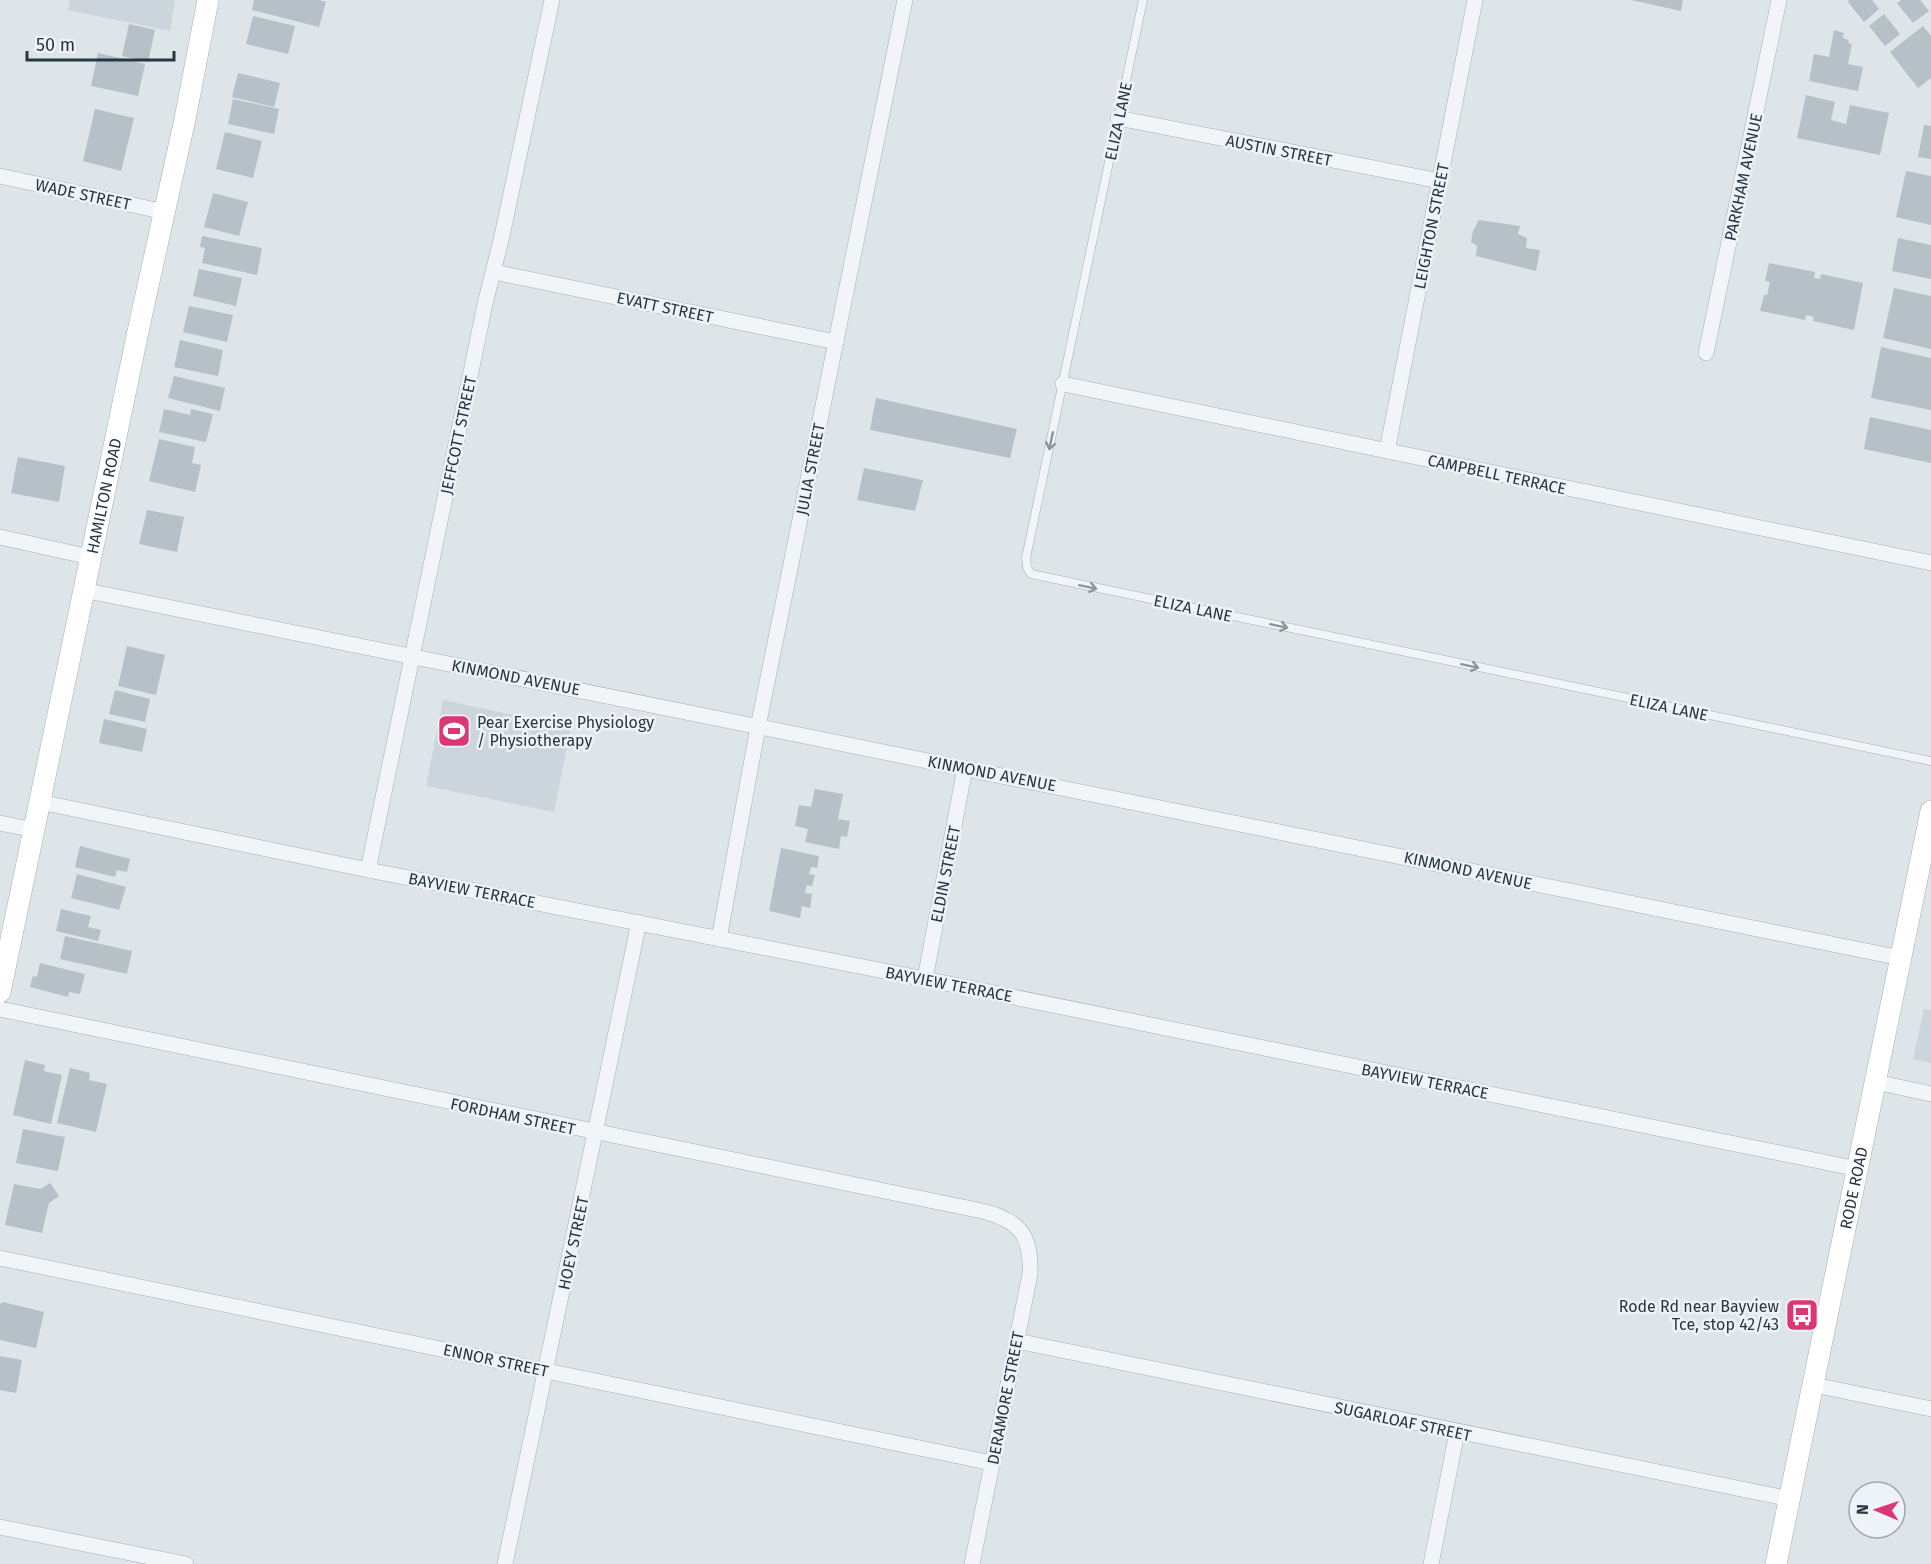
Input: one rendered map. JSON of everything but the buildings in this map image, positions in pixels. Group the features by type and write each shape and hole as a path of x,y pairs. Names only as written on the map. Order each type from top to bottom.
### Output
{"main road":[{"name":"HAMILTON ROAD","path":"0,992 208,0"},
{"name":"RODE ROAD","path":"1776,1564 1931,811"}],"street":[{"name":"JEFFCOTT STREET","path":"368,870 481,326 552,0"},
{"name":"JULIA STREET","path":"719,939 758,727 905,0"},
{"name":"LEIGHTON STREET","path":"1387,452 1475,0"},
{"name":"PARKHAM AVENUE","path":"1706,353 1779,0"},
{"name":"AUSTIN STREET","path":"1118,118 1440,181"},
{"name":"WADE STREET","path":"0,176 165,212"},
{"name":"EVATT STREET","path":"494,272 836,342"},
{"name":"CAMPBELL TERRACE","path":"1063,384 1931,563"},
{"path":"0,537 90,557"},
{"name":"KINMOND AVENUE","path":"84,590 1901,958"},
{"name":"ELDIN STREET","path":"925,980 965,768"},
{"name":"BAYVIEW TERRACE","path":"40,802 1858,1169"},
{"path":"0,823 34,830"},
{"name":"HOEY STREET","path":"505,1564 639,922"},
{"name":"FORDHAM STREET","path":"0,1009 982,1211 1007,1219 1023,1232"},
{"path":"1875,1082 1931,1094"},
{"name":"DERAMORE STREET","path":"972,1564 1030,1268 1029,1249 1023,1232"},
{"name":"ENNOR STREET","path":"0,1257 992,1463"},
{"name":"SUGARLOAF STREET","path":"1017,1341 1790,1499"},
{"path":"1814,1385 1931,1409"},
{"path":"1431,1564 1457,1432"},
{"path":"0,1527 186,1564"}],"lane":[{"name":"ELIZA LANE","path":"1143,0 1026,558 1028,571 1031,574 1931,761"}],"shaded area":[{"path":"70,0 175,0 170,31 68,10"},
{"path":"443,700 571,727 554,812 426,786"},
{"path":"1924,1009 1931,1010 1931,1063 1913,1059"}],"place":[{"name":"Pear Exercise Physiology / Physiotherapy","path":"454,731"},
{"name":"Rode Rd near Bayview Tce, stop 42/43","path":"1802,1315"}]}
